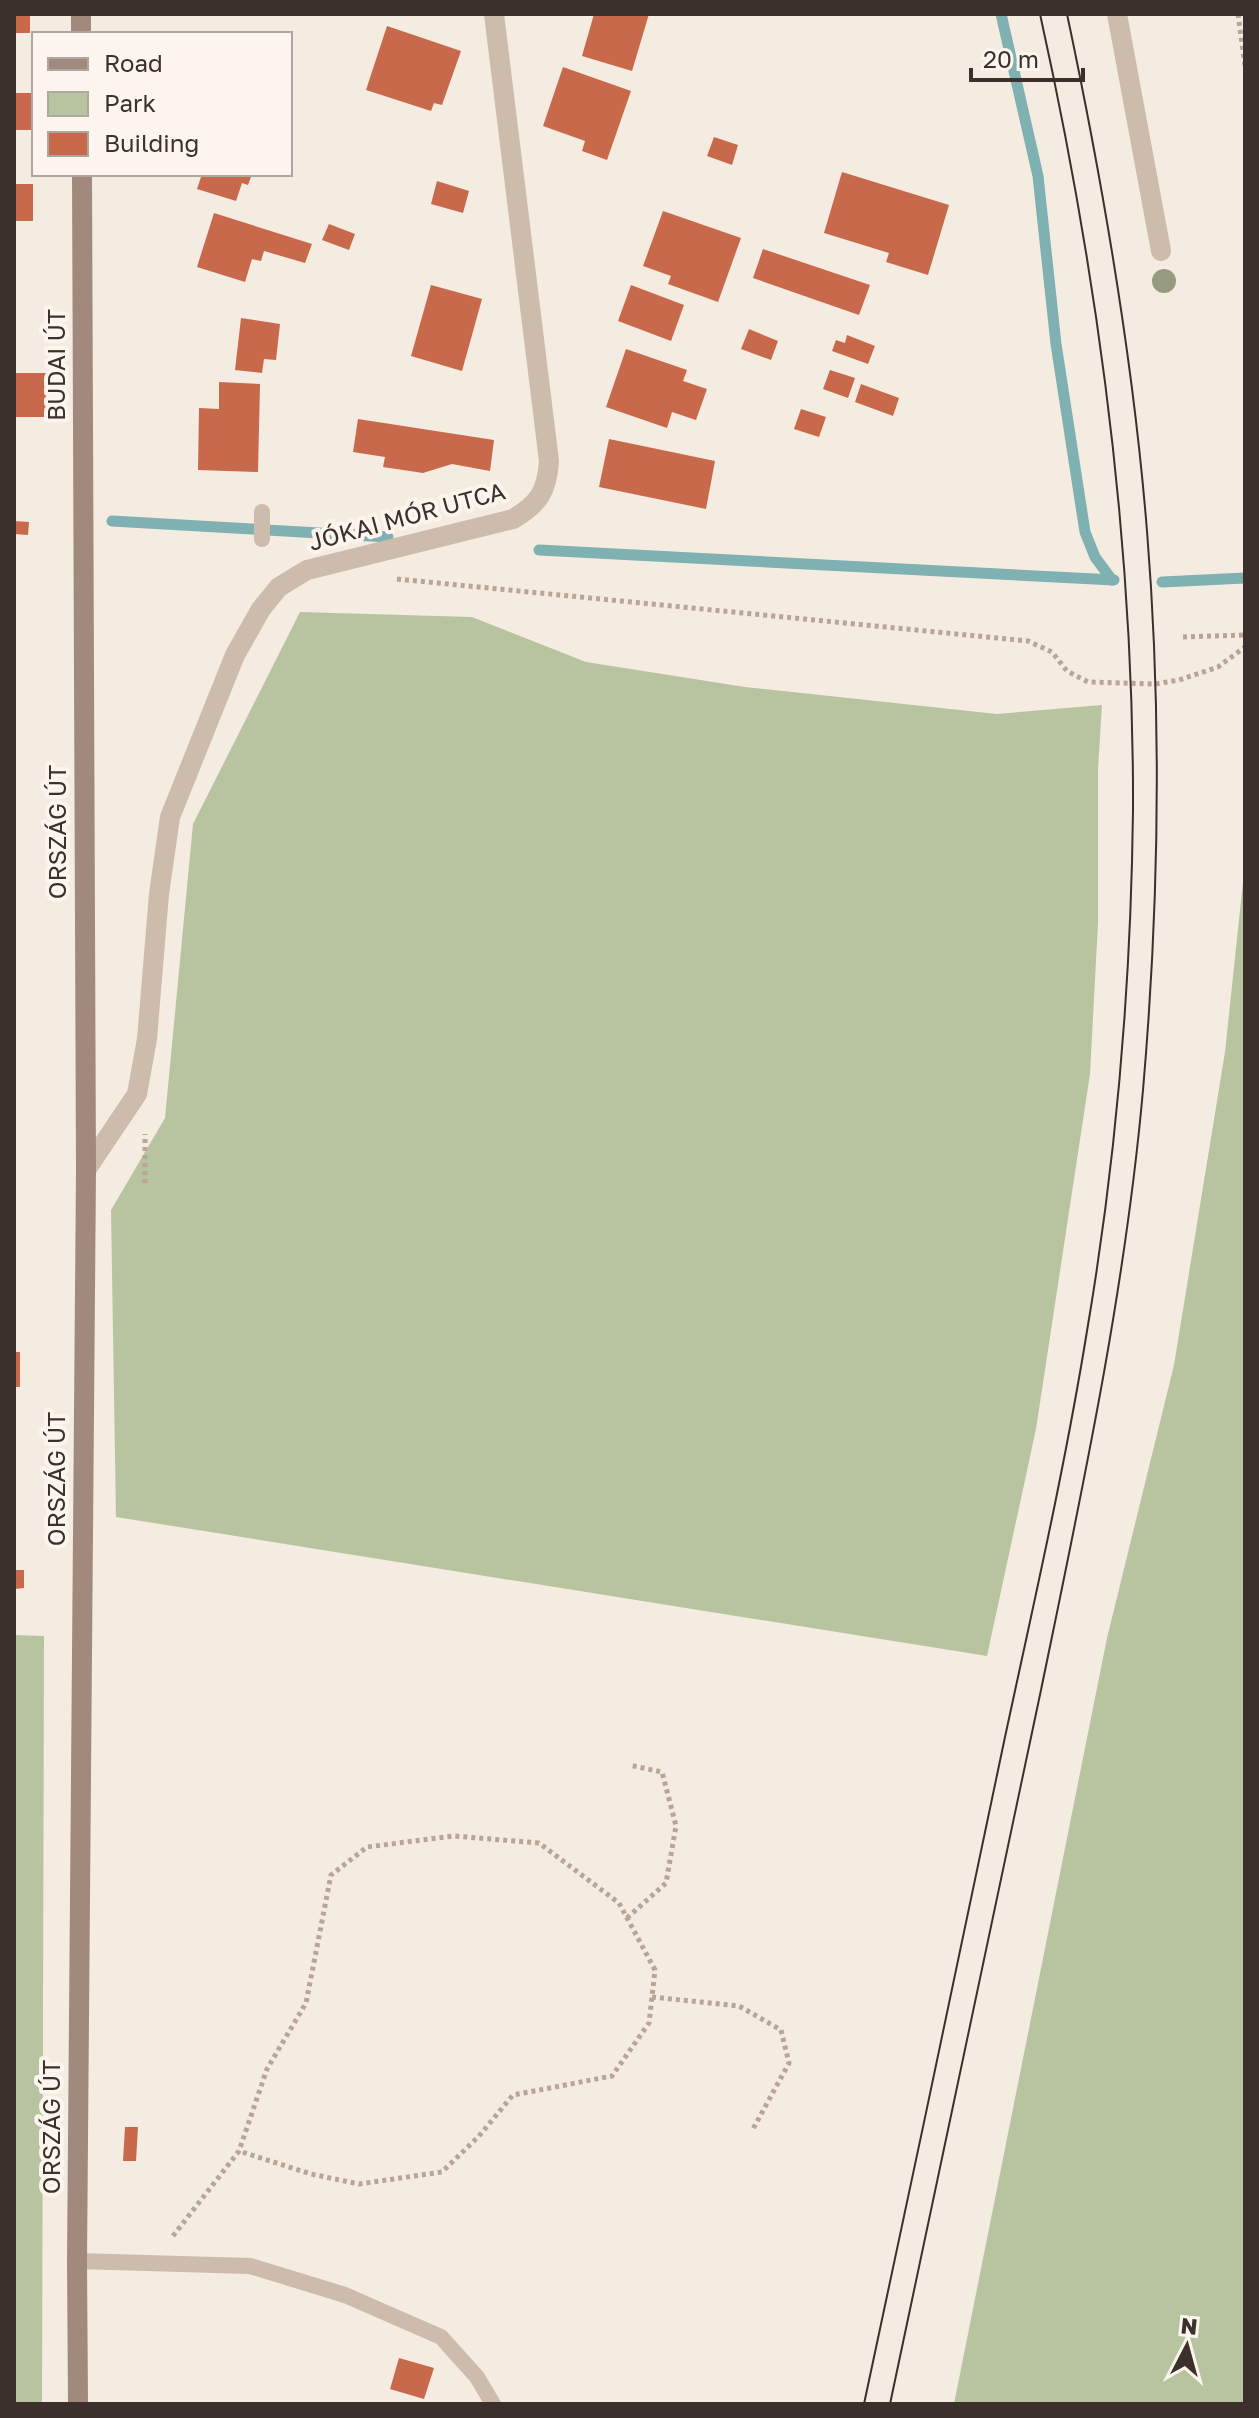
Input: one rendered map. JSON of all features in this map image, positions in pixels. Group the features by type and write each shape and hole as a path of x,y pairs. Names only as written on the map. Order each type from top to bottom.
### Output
{"main road":[{"name":"BUDAI ÚT","path":"82,176 84,555"},
{"name":"ORSZÁG ÚT","path":"78,2404 86,1170 84,555"}],"street":[{"name":"JÓKAI MÓR UTCA","path":"86,1170 137,1094 147,1039 159,894 170,817 235,655 261,609 279,587 307,570 513,519 531,508 548,481 549,461 494,14"},
{"path":"1117,14 1161,251"}],"lane":[{"path":"262,512 262,539"},
{"path":"77,2261 250,2266 345,2295 441,2337 477,2377 493,2404"}],"path":[{"path":"1238,14 1245,66"},
{"path":"385,578 1028,641 1052,652 1067,671 1088,682 1155,684 1179,680 1218,667 1245,647"},
{"path":"1183,637 1245,635"},
{"path":"627,1918 666,1883 676,1826 662,1772 629,1765"},
{"path":"153,2263 239,2151 267,2069 306,2003 331,1875 367,1847 454,1836 539,1843 619,1903 655,1970 649,2023 612,2076 513,2095 479,2136 442,2172 359,2184 311,2174 239,2151"},
{"path":"652,1997 739,2006 781,2030 789,2063 753,2129"}],"green space":[{"path":"300,612 472,617 586,662 745,687 997,714 1102,705 1098,769 1098,923 1090,1074 1036,1429 987,1656 116,1517 111,1210 165,1118 193,824"},
{"path":"1245,863 1245,2404 954,2404 1107,1638 1174,1365 1225,1052"},
{"path":"14,1635 44,1636 42,2404 14,2404"}],"building":[{"path":"14,14 30,14 30,33 14,33"},
{"path":"594,14 649,14 632,71 582,56"},
{"path":"387,26 461,51 442,105 434,103 431,111 366,90"},
{"path":"563,67 631,91 607,160 582,151 585,141 543,126"},
{"path":"14,93 32,93 32,130 14,130"},
{"path":"714,137 738,145 732,165 707,156"},
{"path":"842,172 949,205 928,275 886,262 889,253 824,233"},
{"path":"201,176 251,176 248,185 242,183 236,201 197,189"},
{"path":"437,181 469,191 463,213 431,204"},
{"path":"14,184 33,184 33,221 14,221"},
{"path":"663,211 741,238 718,302 668,284 671,276 643,266"},
{"path":"214,213 312,244 305,263 264,251 261,261 252,259 245,282 197,267"},
{"path":"329,224 355,234 349,250 322,240"},
{"path":"763,249 870,285 859,315 753,278"},
{"path":"431,285 482,299 462,371 411,356"},
{"path":"631,285 684,305 671,341 618,321"},
{"path":"241,318 280,324 276,360 264,359 262,373 235,370"},
{"path":"749,329 778,341 771,360 741,349"},
{"path":"847,335 875,346 868,364 832,351 836,340 845,343"},
{"path":"626,349 687,370 683,381 707,389 696,420 672,412 667,428 606,407"},
{"path":"830,370 855,378 848,398 823,389"},
{"path":"14,373 46,373 46,417 14,417"},
{"path":"219,382 260,384 258,472 198,470 199,408 219,409"},
{"path":"861,384 899,398 893,416 855,402"},
{"path":"801,409 826,417 819,437 794,429"},
{"path":"358,419 494,440 490,471 452,464 423,473 383,467 385,457 353,452"},
{"path":"609,439 715,461 706,509 599,487"},
{"path":"14,521 29,522 28,535 14,534"},
{"path":"14,1352 20,1352 20,1387 14,1387"},
{"path":"14,1570 24,1570 24,1588 14,1589"},
{"path":"125,2127 138,2127 136,2161 123,2161"},
{"path":"399,2358 434,2368 424,2399 390,2389"}],"waterway":[{"path":"1001,14 1038,176 1056,344 1085,532 1095,557 1112,580"},
{"path":"112,521 388,537"},
{"path":"539,550 1114,580"},
{"path":"1162,582 1245,578"}],"tram line":[{"path":"864,2404 1069,1433 1106,1202 1125,1006 1132,875 1132,710 1119,509 1095,310 1061,112 1040,14"},
{"path":"890,2404 1101,1391 1125,1241 1143,1090 1157,810 1152,601 1134,401 1093,142 1067,14"}]}
